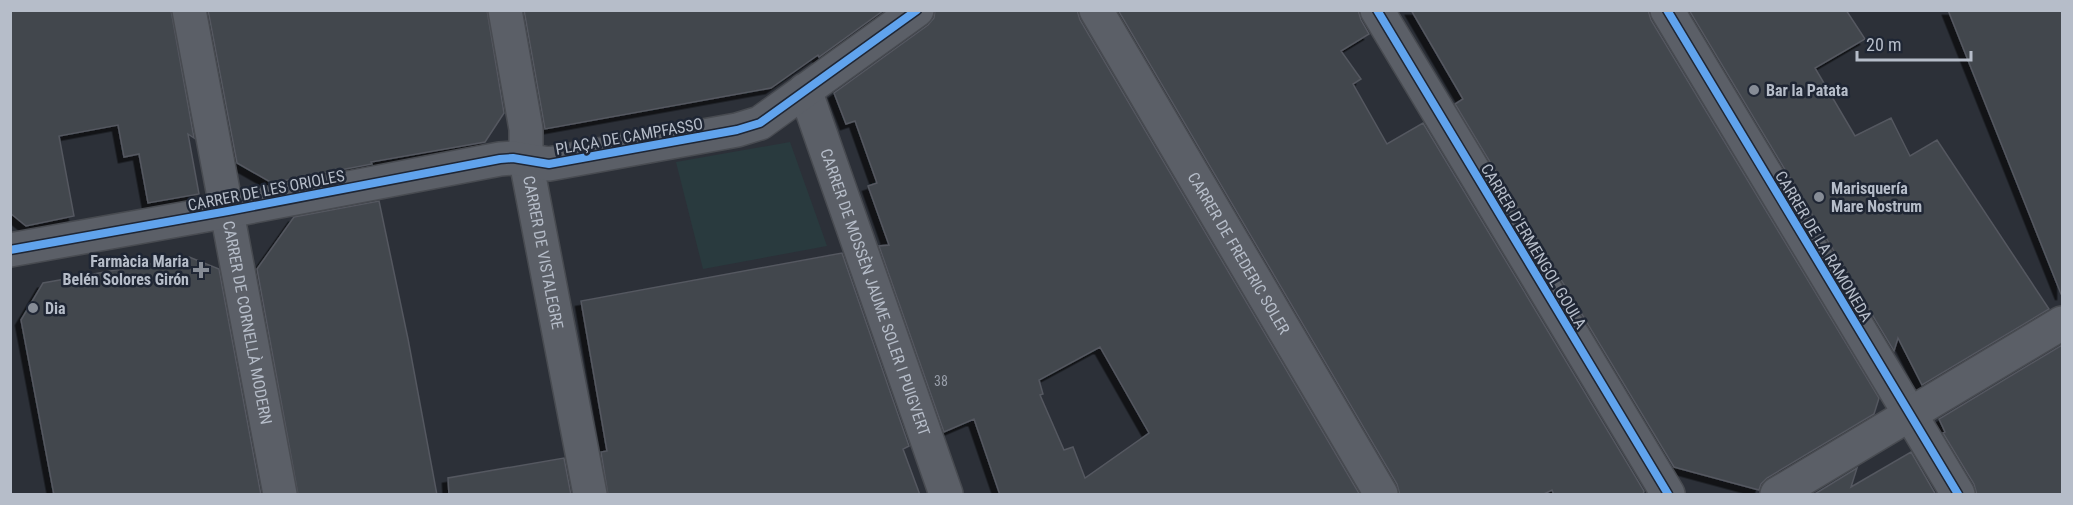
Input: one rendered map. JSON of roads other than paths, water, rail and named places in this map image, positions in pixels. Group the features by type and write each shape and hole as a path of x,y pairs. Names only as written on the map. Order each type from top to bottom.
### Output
{"street":[{"name":"CARRER DE CORNELLÀ MODERN","path":"189,10 280,495"},
{"name":"CARRER DE VISTALEGRE","path":"505,10 526,129 526,161 590,495"},
{"name":"PLAÇA DE CAMPFASSO","path":"526,161 549,165 737,130 760,123 917,10"},
{"name":"CARRER DE FREDERIC SOLER","path":"1096,10 1382,495"},
{"name":"CARRER D'ERMENGOL GOULA","path":"1377,10 1668,495"},
{"name":"CARRER DE LA RAMONEDA","path":"1667,10 1958,495"},
{"name":"CARRER DE MOSSÈN JAUME SOLER I PUIGVERT","path":"805,90 946,495"},
{"name":"CARRER DE LES ORIOLES","path":"10,250 500,159 526,161"},
{"path":"1777,495 2062,323"}],"place":[{"name":"Bar la Patata","path":"1754,90"},
{"name":"Marisquería Mare Nostrum","path":"1819,197"},
{"name":"Farmàcia Maria Belén Solores Girón","path":"201,270"},
{"name":"Dia","path":"33,308"}]}
